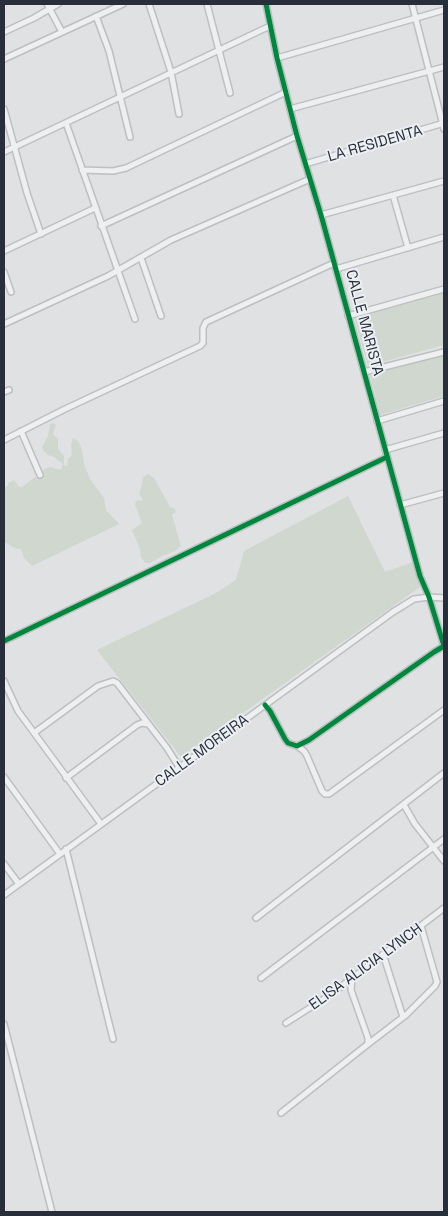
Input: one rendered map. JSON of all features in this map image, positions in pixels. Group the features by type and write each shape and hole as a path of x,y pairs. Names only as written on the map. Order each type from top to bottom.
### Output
{"street":[{"path":"4,32 34,18 48,6 58,4"},
{"path":"4,59 122,4"},
{"path":"149,4 171,72 179,114"},
{"path":"207,4 230,93"},
{"name":"CALLE MARISTA","path":"267,4 277,58 296,136 321,215 420,576 429,597 444,646"},
{"path":"412,4 444,125"},
{"path":"48,6 62,32"},
{"path":"277,58 444,10"},
{"path":"96,16 109,51 130,137"},
{"path":"4,152 270,26"},
{"path":"290,109 444,67"},
{"path":"82,170 126,168 286,92"},
{"path":"4,108 41,234"},
{"path":"66,123 135,319"},
{"name":"LA RESIDENTA","path":"305,164 444,125"},
{"path":"101,226 296,136"},
{"path":"4,324 117,271 171,240 310,179"},
{"path":"321,215 444,181"},
{"path":"393,195 408,248"},
{"path":"4,252 95,208"},
{"path":"336,269 444,237"},
{"path":"141,258 161,316"},
{"path":"4,440 65,409 200,346 203,343 203,328 206,322 334,263"},
{"path":"4,273 11,292"},
{"path":"348,316 444,289"},
{"path":"364,372 444,352"},
{"path":"377,421 444,401"},
{"path":"21,432 40,475"},
{"path":"385,450 444,433"},
{"path":"4,641 387,457"},
{"path":"400,505 444,493"},
{"path":"429,597 444,598"},
{"name":"CALLE MOREIRA","path":"4,895 393,612 414,599 429,597"},
{"path":"297,746 309,740 444,646"},
{"path":"34,733 98,686 113,680 179,767"},
{"path":"4,681 5,692 101,824"},
{"path":"265,705 288,743 302,748 325,794 328,794 444,710"},
{"path":"66,778 137,725 142,723 148,724"},
{"path":"256,918 444,773"},
{"path":"4,778 60,854"},
{"path":"404,805 414,824 444,862"},
{"path":"260,978 444,839"},
{"path":"66,849 113,1039"},
{"path":"4,864 19,884"},
{"name":"ELISA ALICIA LYNCH","path":"286,1023 317,1004 444,908"},
{"path":"281,1113 403,1017 435,986 437,982 421,926"},
{"path":"383,954 403,1017"},
{"path":"352,978 352,990 368,1038 368,1044"},
{"path":"4,1024 52,1212"}],"shaded area":[{"path":"444,290 444,345 368,366 354,317"},
{"path":"444,355 444,396 380,415 370,375"},
{"path":"50,424 56,425 53,434 58,439 58,449 64,456 64,465 67,466 68,459 72,455 71,444 73,438 78,441 81,447 85,467 90,479 104,498 106,510 119,524 32,566 24,558 21,549 17,549 4,542 4,488 14,480 19,487 22,487 35,477 40,479 44,469 50,467 61,470 63,464 48,455 42,447 48,436"},
{"path":"148,474 154,478 170,507 174,508 176,512 172,515 181,546 150,563 145,563 141,557 140,549 132,530 142,523 135,505 136,501 143,500 139,493 143,477"},
{"path":"348,496 385,572 416,561 420,587 181,757 97,650 216,593 236,580 244,551"}],"cycle path":[{"path":"265,705 288,743 297,746 309,740 444,646 429,597 420,576 321,215 297,136 277,58 266,4"},
{"path":"4,641 387,457"}]}
